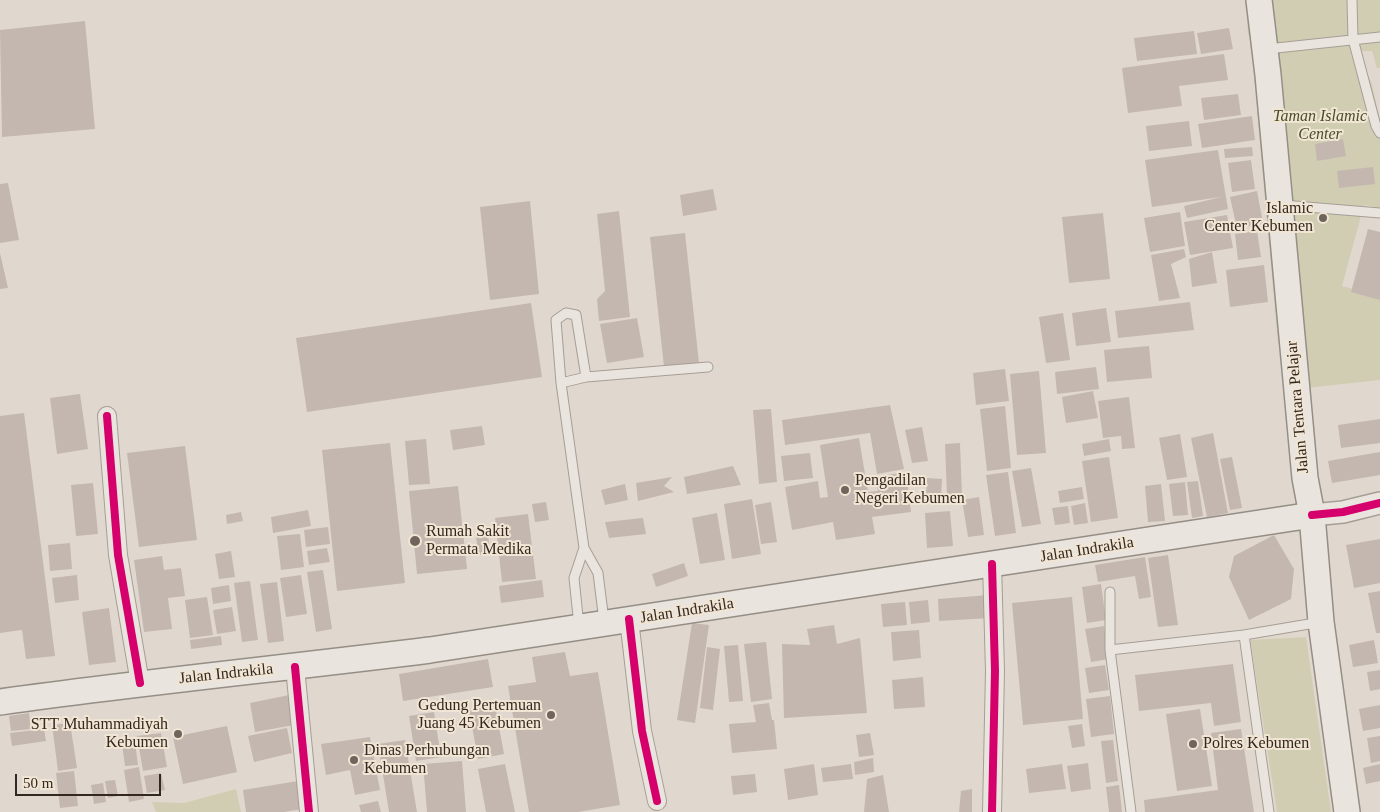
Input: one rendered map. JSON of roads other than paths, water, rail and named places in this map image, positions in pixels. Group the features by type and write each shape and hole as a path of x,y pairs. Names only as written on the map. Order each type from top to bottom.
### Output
{"main road":[{"name":"Jalan Tentara Pelajar","path":"1259,0 1268,75 1305,478 1312,515 1321,622 1347,812"},
{"name":"Jalan Indrakila","path":"0,702 140,683 296,667 629,620 1312,515"}],"street":[{"path":"107,416 118,554 140,683"},
{"path":"1312,515 1343,512 1380,503"},
{"path":"992,564 995,670 992,812"},
{"path":"629,620 642,731 657,801"},
{"path":"296,667 309,812"}],"lane":[{"path":"1352,0 1353,40 1379,128"},
{"path":"1264,50 1380,36"},
{"path":"1280,205 1380,213"},
{"path":"586,377 576,315 566,313 556,320 562,383 584,548 598,573 605,623"},
{"path":"562,383 586,377 708,367"},
{"path":"579,627 574,578 584,548"},
{"path":"1110,592 1110,650 1131,812"},
{"path":"1110,650 1244,636 1321,622"},
{"path":"1244,636 1269,812"}],"place":[{"name":"Islamic Center Kebumen","path":"1323,218"},
{"name":"Pengadilan Negeri Kebumen","path":"845,490"},
{"name":"Rumah Sakit Permata Medika","path":"415,541"},
{"name":"Gedung Pertemuan Juang 45 Kebumen","path":"551,715"},
{"name":"STT Muhammadiyah Kebumen","path":"178,734"},
{"name":"Polres Kebumen","path":"1193,744"},
{"name":"Dinas Perhubungan Kebumen","path":"354,760"}],"park label":[{"name":"Taman Islamic Center","path":"1320,126"}]}
